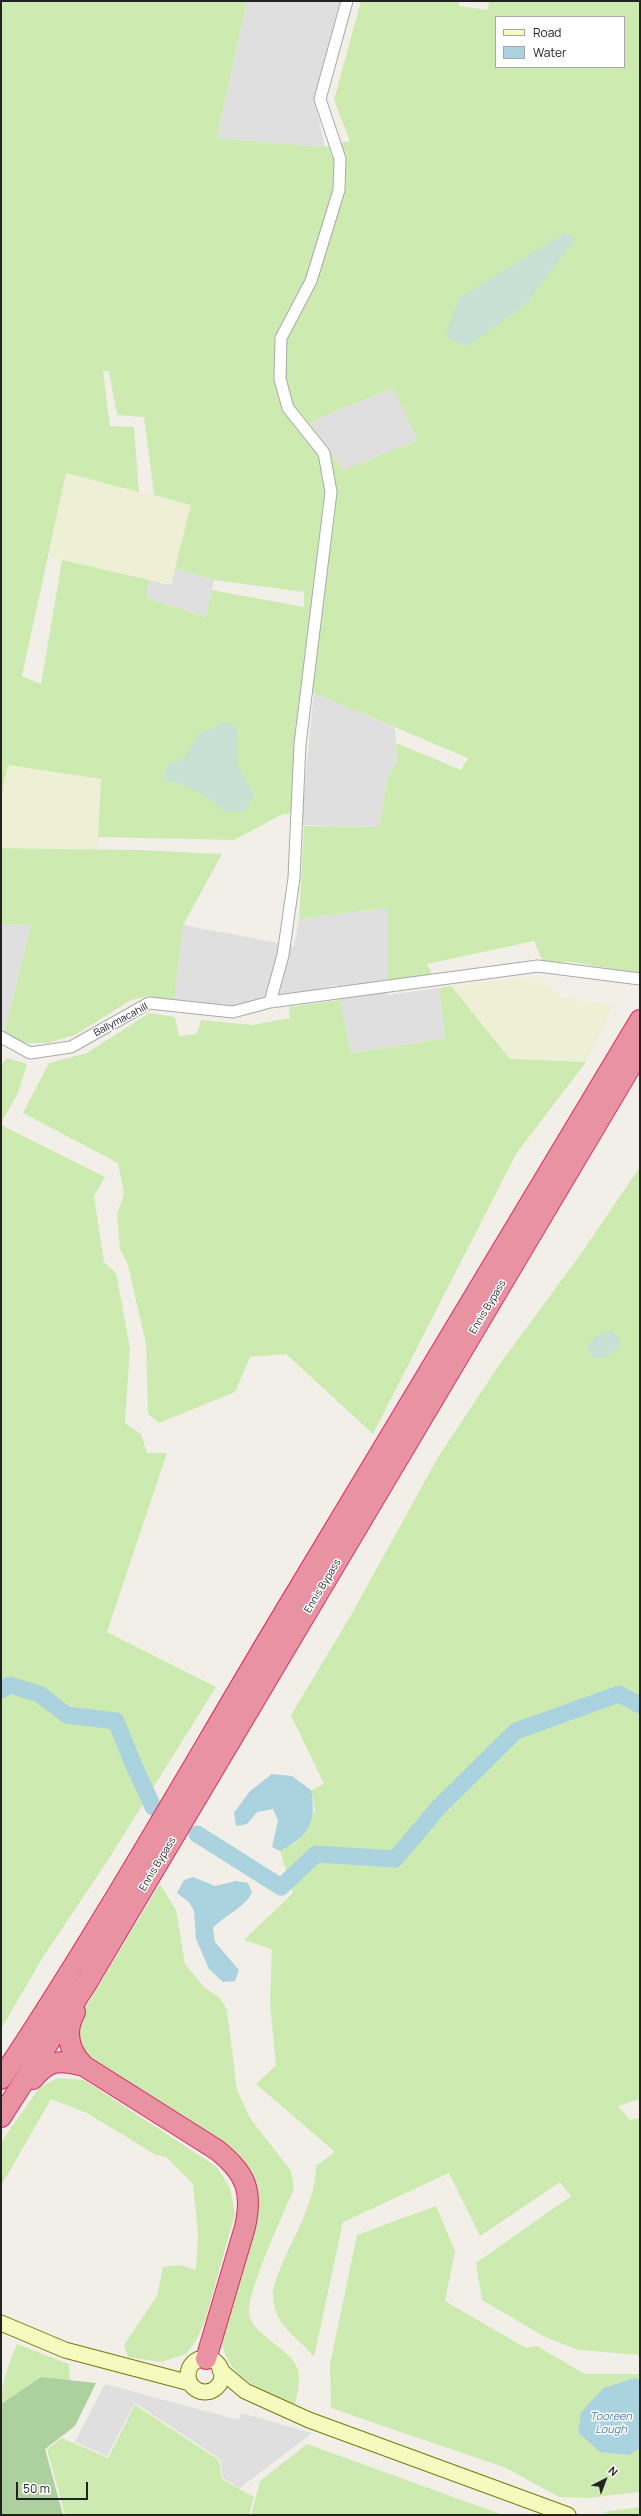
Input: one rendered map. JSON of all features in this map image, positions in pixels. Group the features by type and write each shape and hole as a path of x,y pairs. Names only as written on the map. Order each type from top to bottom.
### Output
{"highway":[{"name":"Ennis Bypass","path":"1,2079 42,2018 174,1801 256,1661 640,1020"},
{"name":"Ennis Bypass","path":"1,2117 88,1981 640,1051"},
{"path":"88,1981 68,2033 69,2043 73,2052 84,2066 217,2150 230,2160 246,2183 249,2208 245,2227 206,2364"},
{"path":"1,2122 41,2069 61,2061 84,2066"}],"main road":[{"path":"1,2323 65,2350 190,2383"},
{"path":"160,2374 206,2364 245,2391 309,2420 568,2515"},
{"path":"206,2364 188,2376 190,2383 195,2389 202,2392 215,2388 245,2391"},
{"path":"206,2364 221,2377 215,2388"}],"street":[{"path":"270,1002 283,955 294,878 300,744 331,492 324,453 288,408 280,379 282,338 311,281 339,190 340,158 320,99 347,1"},
{"name":"Ballymacahill","path":"1,1037 30,1053 71,1046 149,1003 233,1012 270,1002 538,966 640,979"}],"shaded area":[{"path":"247,1 340,1 314,99 325,147 217,138"},
{"path":"393,388 418,440 343,470 310,422"},
{"path":"175,569 214,580 207,617 147,598 149,580 171,585"},
{"path":"314,692 395,728 397,761 388,776 379,827 301,825"},
{"path":"387,908 387,995 439,988 445,1038 351,1053 337,985 231,1007 174,1001 183,925 294,946 299,919"},
{"path":"1,924 31,925 4,1034 1,1031"},
{"path":"105,2384 239,2420 241,2413 312,2433 240,2488 223,2478 220,2459 135,2403 107,2456 75,2442"}],"green space":[{"path":"1,1 247,1 217,138 325,147 350,141 334,100 361,1 459,1 459,6 488,10 489,1 640,1 640,974 573,962 543,962 534,941 427,964 432,974 387,982 387,908 299,919 304,826 379,827 388,776 397,761 396,743 461,770 468,758 302,688 292,813 283,814 234,840 98,837 101,779 8,765 1,797","holes":["103,371 109,371 117,415 144,417 154,495 191,505 175,569 214,580 304,592 304,607 212,590 206,617 147,598 149,580 62,560 41,684 22,676 66,473 139,492 134,427 110,426","393,388 418,440 343,470 310,422"]},
{"path":"565,233 576,239 525,305 466,347 445,336 459,298"},
{"path":"66,473 191,505 171,585 49,557"},
{"path":"228,722 237,728 238,766 254,794 245,811 226,812 197,791 182,784 163,779 168,765 185,757 199,734 222,723"},
{"path":"8,765 101,779 98,849 1,848 1,797"},
{"path":"1,848 138,850 222,854 183,925 174,1001 148,996 131,1000 75,1035 48,1043 26,1043 4,1034 31,925 1,924"},
{"path":"535,976 563,997 613,1006 586,1062 510,1059 451,986"},
{"path":"451,986 510,1059 586,1062 516,1154 373,1434 286,1354 250,1357 235,1392 159,1423 148,1414 146,1344 128,1265 120,1249 117,1214 124,1194 118,1163 23,1113 49,1063 87,1053 149,1013 175,1017 179,1036 197,1034 201,1020 252,1025 290,1018 289,1007 340,1000 351,1053 445,1038 439,988"},
{"path":"7,1058 27,1064 18,1093 1,1123 1,1065"},
{"path":"1,1125 105,1177 94,1196 104,1262 116,1273 130,1348 125,1423 141,1434 147,1453 167,1453 107,1632 216,1687 108,1860 43,1957 1,2029"},
{"path":"640,1167 640,2099 618,2106 630,2120 640,2118 640,2355 579,2350 545,2337 482,2300 476,2263 571,2196 560,2182 480,2236 449,2173 343,2222 314,2357 287,2330 279,2318 273,2300 273,2290 284,2259 305,2214 314,2183 316,2166 335,2152 256,2084 276,2065 270,2003 272,1949 244,1940 293,1893 280,1851 297,1842 315,1810 311,1790 324,1784 291,1715 351,1615 437,1459 499,1365 580,1255"},
{"path":"612,1331 620,1340 620,1347 607,1357 594,1358 587,1347 597,1335"},
{"path":"160,1884 176,1910 185,1964 204,1987 220,1998 227,2010 237,2090 250,2118 291,2171 294,2188 260,2269 250,2302 249,2313 251,2320 262,2334 286,2353 297,2367 299,2381 295,2405 267,2393 243,2378 234,2369 222,2344 221,2327 252,2181 86,2061 76,2042 76,2023"},
{"path":"57,2078 84,2080 217,2167 230,2188 235,2214 205,2321 196,2341 186,2354 161,2362 128,2357 124,2345 157,2296 163,2267 180,2265 196,2270 198,2234 193,2184 166,2157 156,2155 87,2113 51,2099 1,2186 1,2142 39,2088"},
{"path":"436,2206 455,2251 445,2301 526,2348 537,2346 585,2374 640,2374 640,2492 588,2498 559,2497 506,2468 331,2408 330,2364 357,2235"},
{"path":"17,2344 69,2364 70,2381 41,2377 1,2404 1,2396 8,2366"},
{"path":"41,2377 96,2383 75,2426 45,2449 63,2515 1,2515 1,2404"},
{"path":"135,2405 219,2460 222,2479 254,2497 249,2515 65,2515 47,2449 62,2438 108,2458"},
{"path":"307,2444 503,2515 251,2515 260,2481"},
{"path":"640,2507 640,2515 610,2515 602,2512"}],"water":[{"path":"272,1774 292,1776 311,1790 313,1801 313,1811 309,1827 298,1840 280,1851 272,1847 278,1821 273,1809 257,1812 247,1824 236,1826 234,1813 250,1791"},
{"path":"193,1877 215,1886 236,1881 248,1883 252,1892 241,1906 213,1928 215,1942 239,1970 235,1981 223,1982 209,1969 196,1939 194,1911 189,1902 177,1893 184,1880"},
{"name":"Tooreen Lough","path":"635,2378 640,2380 640,2448 629,2455 600,2452 578,2432 581,2412 604,2388"}],"waterway":[{"path":"1,1690 10,1685 39,1694 67,1715 116,1721 153,1807"},
{"path":"197,1834 281,1887 316,1854 395,1859 439,1807 516,1731 619,1694 640,1705"}]}
